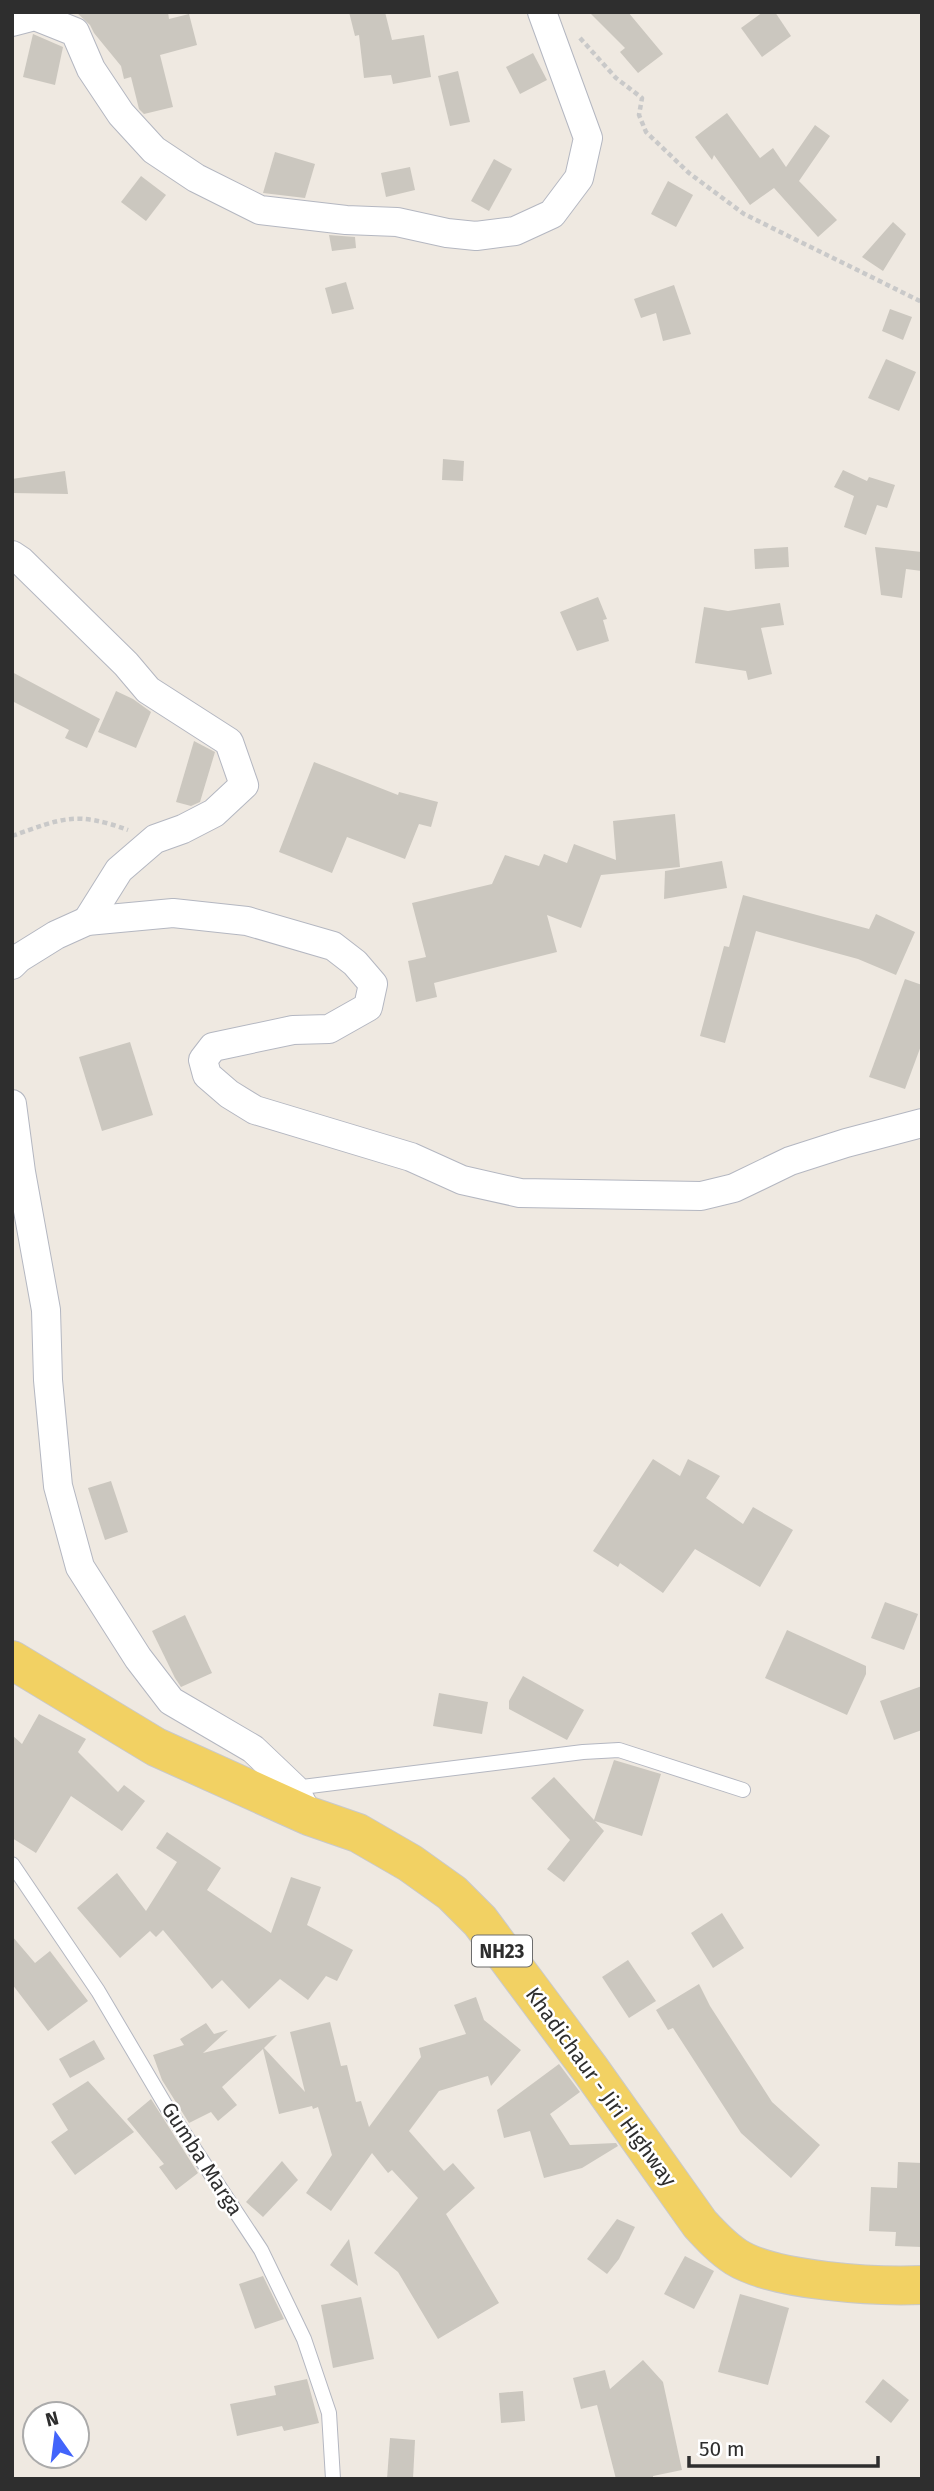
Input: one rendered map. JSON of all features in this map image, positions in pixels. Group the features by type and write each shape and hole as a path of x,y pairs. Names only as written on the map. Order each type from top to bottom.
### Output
{"main road":[{"name":"Khadichaur - Jiri Highway","path":"12,1660 156,1747 302,1802 410,1863 452,1893 480,1921 700,2224 738,2259 795,2276 884,2285 922,2285"}],"street":[{"path":"12,22 35,16 75,32 91,69 121,114 154,150 196,178 260,210 346,220 397,222 447,233 476,236 515,231 552,214 579,178 588,138 542,12"},
{"path":"12,555 126,664 148,690 229,742 244,785 215,813 155,839 119,870 86,920"},
{"path":"12,965 55,935 86,920 173,913 247,921 333,946 355,963 373,984 368,1007 329,1029 293,1030 213,1047 203,1060 207,1075 229,1094 255,1110 411,1157 462,1180 520,1192 701,1196 734,1188 790,1161 922,1123"},
{"path":"12,1104 21,1172 47,1310 48,1380 58,1486 80,1567 138,1658 171,1701 253,1749 302,1802"}],"lane":[{"path":"302,1802 569,1754 619,1750 743,1790"},
{"name":"Gumba Marga","path":"12,1864 98,1991 166,2106 261,2250 304,2339 329,2413 333,2479"}],"path":[{"path":"574,32 616,78 642,98 639,115 646,132 689,173 744,214 922,302"},
{"path":"12,836 64,818 98,819 155,839"}],"building":[{"path":"76,12 168,12 169,19 189,14 197,45 160,55 173,107 144,114 139,109 131,77 124,79 121,66 90,25"},
{"path":"349,12 385,12 392,40 424,35 431,77 393,84 391,75 364,78 359,35 355,36"},
{"path":"589,12 628,12 663,54 638,73 620,52 625,48"},
{"path":"763,12 775,12 791,36 762,57 741,28"},
{"path":"33,34 63,47 55,85 23,77"},
{"path":"533,53 547,80 520,94 506,67"},
{"path":"458,71 470,122 450,126 438,76"},
{"path":"727,113 760,158 773,148 786,167 815,125 830,136 799,181 837,220 818,237 774,188 750,205 714,155 712,160 695,137"},
{"path":"275,152 315,164 305,198 263,193"},
{"path":"494,159 512,169 489,211 471,201"},
{"path":"410,167 415,190 386,197 381,173"},
{"path":"141,176 166,195 146,221 121,202"},
{"path":"668,181 693,195 676,227 651,214"},
{"path":"893,222 906,234 883,271 862,257"},
{"path":"329,235 355,237 356,248 332,251"},
{"path":"346,282 354,309 332,314 325,288"},
{"path":"674,285 691,334 663,341 656,313 641,318 634,299"},
{"path":"890,309 912,317 903,340 882,331"},
{"path":"886,359 916,372 899,411 868,398"},
{"path":"443,459 464,461 463,481 442,480"},
{"path":"843,470 867,481 869,477 895,485 887,508 877,505 866,535 844,527 854,496 834,487"},
{"path":"65,471 68,494 12,493 12,479"},
{"path":"788,547 789,567 755,569 754,549"},
{"path":"875,547 922,552 922,571 906,569 902,598 881,595"},
{"path":"598,597 607,619 603,620 609,641 577,651 560,612"},
{"path":"780,603 784,625 761,628 772,674 748,680 746,671 695,663 704,607 728,611"},
{"path":"12,672 100,719 87,748 65,738 69,730 12,701"},
{"path":"116,691 151,712 136,748 98,732"},
{"path":"194,741 215,752 200,802 191,806 176,802"},
{"path":"314,762 398,795 399,792 438,802 431,827 419,824 405,859 347,837 332,873 279,852"},
{"path":"675,814 680,867 601,875 581,928 547,915 557,952 434,983 437,997 416,1002 408,961 426,957 412,903 492,884 505,855 539,866 544,854 567,863 574,844 616,860 613,821"},
{"path":"722,861 727,888 664,899 665,871"},
{"path":"743,895 869,929 876,914 915,932 896,975 858,959 756,931 725,1043 700,1036 724,946 729,947"},
{"path":"905,979 922,985 922,1043 905,1089 869,1077"},
{"path":"130,1042 153,1115 102,1131 79,1057"},
{"path":"653,1459 680,1476 688,1459 720,1476 706,1498 743,1524 753,1507 793,1530 760,1587 695,1549 663,1593 620,1563 618,1567 593,1551"},
{"path":"111,1481 128,1532 105,1540 88,1488"},
{"path":"885,1602 918,1614 904,1650 871,1638"},
{"path":"185,1615 212,1673 181,1687 152,1631"},
{"path":"787,1630 866,1666 866,1674 847,1715 765,1678"},
{"path":"523,1676 584,1710 567,1740 509,1709 509,1701"},
{"path":"922,1686 922,1730 894,1740 880,1701"},
{"path":"439,1693 488,1702 482,1734 433,1726"},
{"path":"39,1714 86,1739 78,1752 118,1792 124,1785 145,1801 122,1831 71,1796 36,1853 12,1838 12,1735 22,1744"},
{"path":"614,1760 661,1774 642,1836 595,1821 604,1831 564,1882 547,1869 570,1840 531,1798 554,1777 594,1820"},
{"path":"167,1832 221,1868 207,1890 271,1933 291,1877 321,1887 307,1925 353,1950 337,1981 326,1976 308,2000 280,1979 249,2009 222,1980 212,1989 163,1930 156,1937 150,1931 120,1958 77,1908 117,1873 146,1911 177,1862 156,1848"},
{"path":"722,1913 744,1948 713,1968 691,1933"},
{"path":"12,1936 35,1963 50,1951 88,2001 48,2031 12,1984"},
{"path":"628,1960 656,2001 629,2018 602,1977"},
{"path":"699,1984 710,2006 772,2102 820,2145 791,2178 741,2133 673,2028 668,2030 656,2010"},
{"path":"476,1997 484,2020 521,2050 491,2086 488,2076 439,2091 409,2131 444,2171 453,2163 475,2188 446,2214 499,2303 438,2339 398,2272 374,2253 418,2198 392,2170 388,2173 372,2153 331,2211 306,2193 332,2155 318,2107 279,2114 263,2049 222,2087 237,2105 218,2121 211,2112 189,2123 162,2080 153,2055 184,2045 180,2039 206,2023 214,2034 228,2030 203,2053 277,2035 264,2048 305,2092 290,2032 330,2022 341,2066 347,2065 356,2102 361,2101 369,2127 421,2057 419,2048 466,2034 454,2005"},
{"path":"94,2040 105,2059 70,2078 59,2059"},
{"path":"559,2064 580,2092 550,2114 570,2145 616,2143 618,2146 582,2168 544,2178 530,2131 504,2138 497,2110"},
{"path":"88,2081 134,2132 75,2175 51,2142 68,2130 52,2104"},
{"path":"151,2099 198,2173 176,2190 159,2167 164,2164 127,2119"},
{"path":"282,2161 298,2180 263,2217 246,2202"},
{"path":"898,2162 922,2163 922,2247 895,2246 896,2232 869,2231 871,2187 897,2188"},
{"path":"617,2219 635,2227 619,2259 607,2274 587,2259"},
{"path":"349,2239 358,2286 330,2265"},
{"path":"685,2256 714,2271 694,2309 664,2294"},
{"path":"263,2276 284,2319 255,2329 239,2284"},
{"path":"740,2294 789,2308 768,2385 718,2372"},
{"path":"361,2297 374,2359 333,2368 321,2305"},
{"path":"643,2360 663,2382 682,2470 653,2476 653,2479 616,2479 597,2405 581,2409 573,2378 605,2370 610,2389"},
{"path":"307,2379 319,2423 284,2431 282,2426 237,2436 230,2404 276,2395 274,2386"},
{"path":"883,2379 909,2400 891,2423 865,2402"},
{"path":"523,2391 525,2421 501,2423 499,2393"},
{"path":"390,2438 415,2440 413,2479 387,2479"}]}
